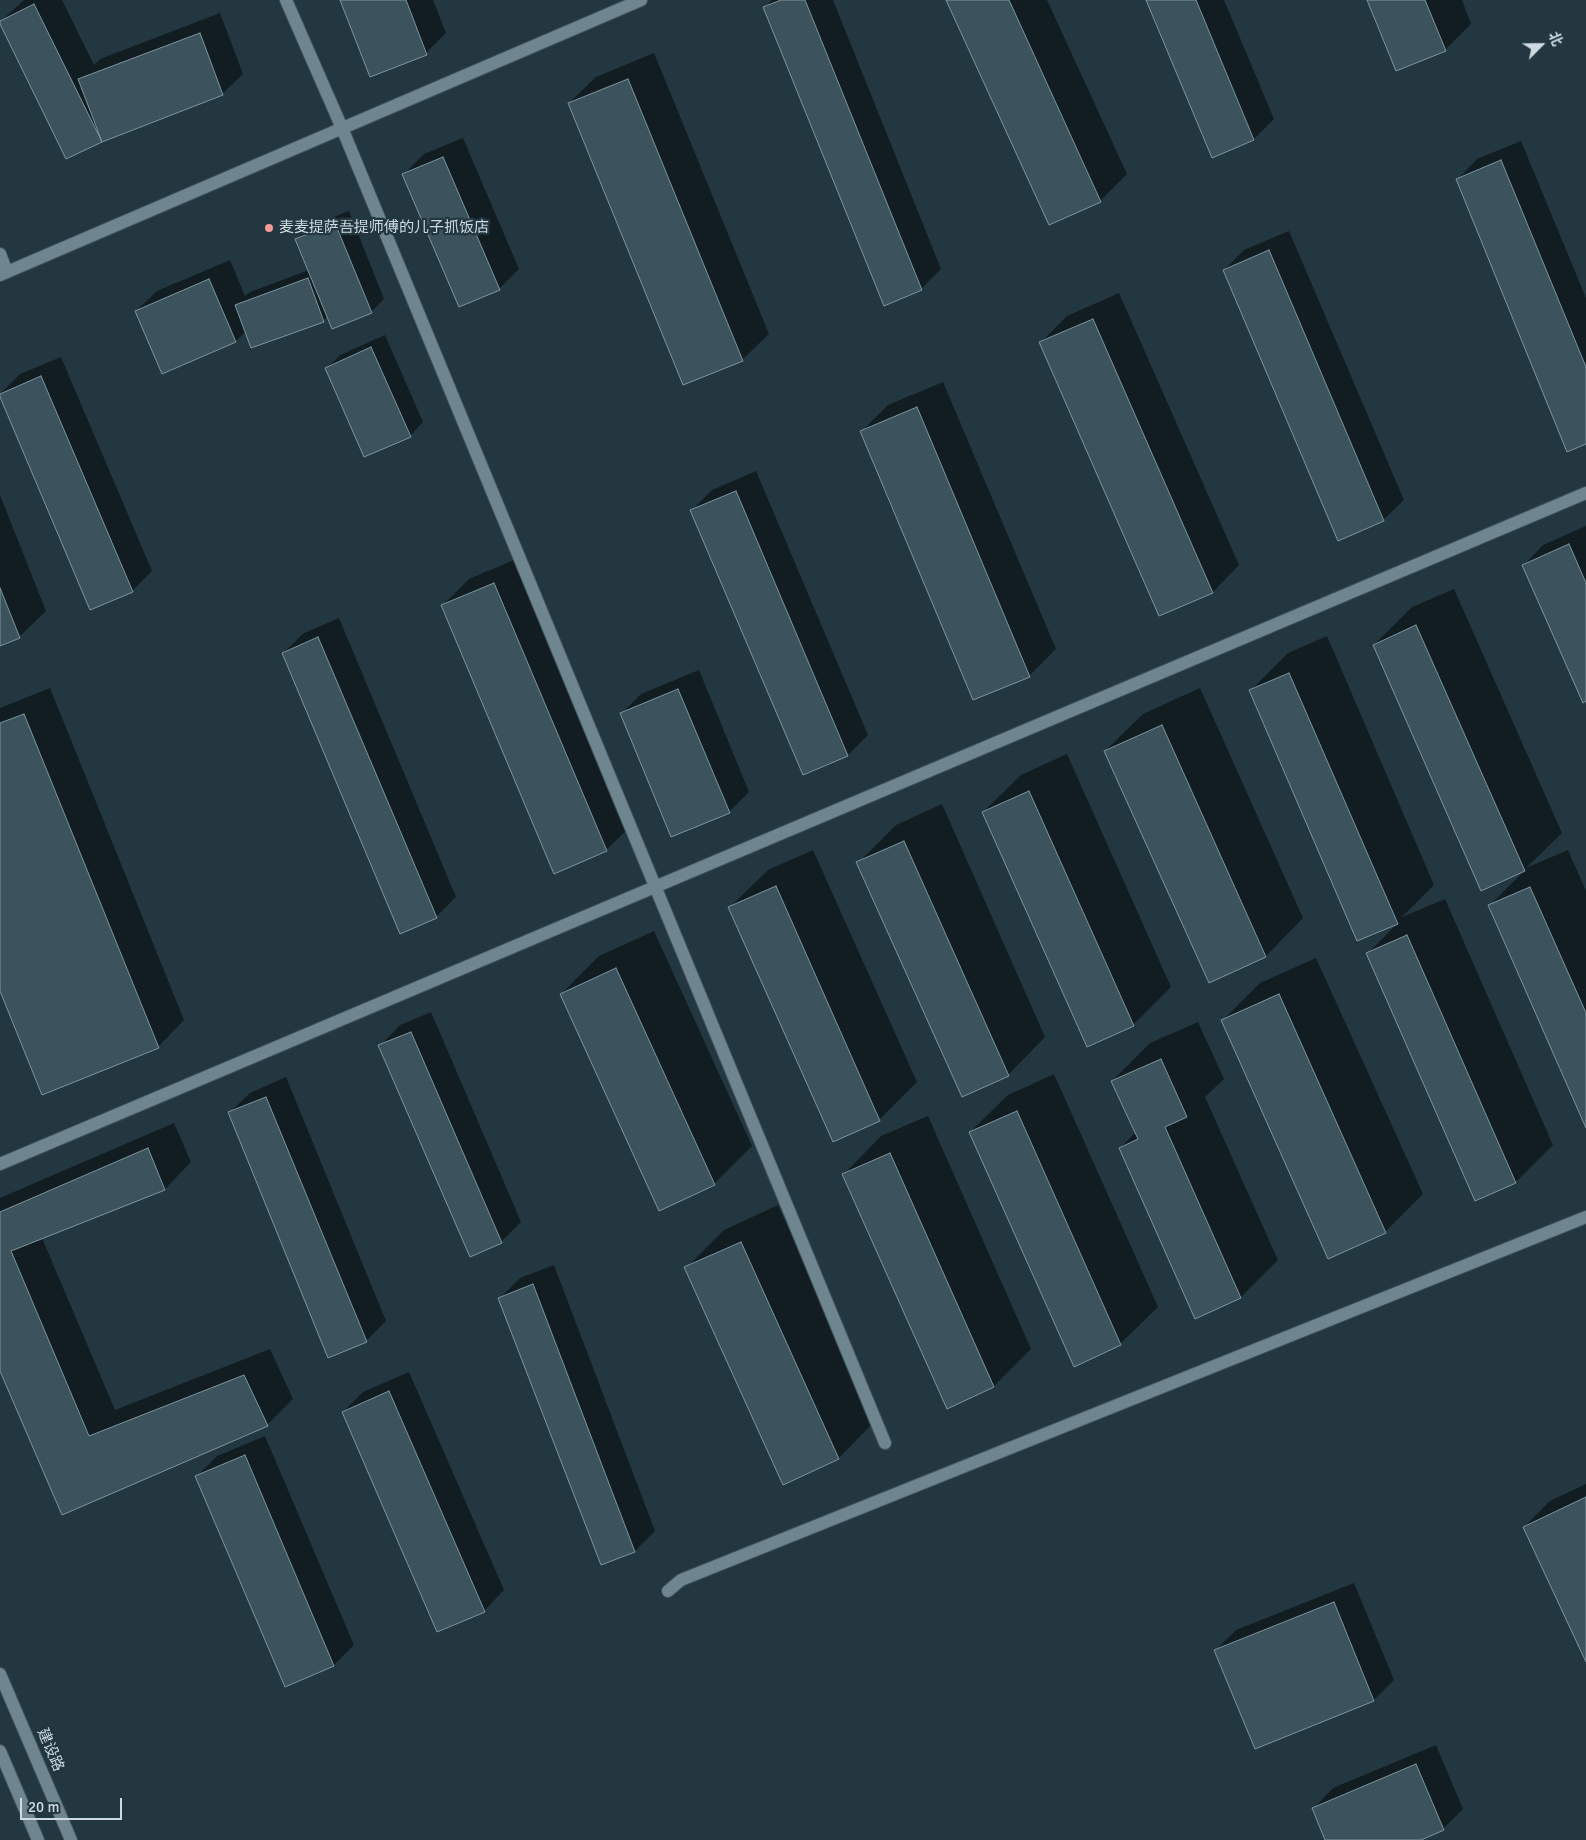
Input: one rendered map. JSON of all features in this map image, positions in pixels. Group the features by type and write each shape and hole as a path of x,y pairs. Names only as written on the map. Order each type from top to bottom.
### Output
{"street":[{"path":"286,0 342,128 885,1443"},
{"path":"0,254 3,274 641,0"},
{"path":"0,1164 1586,493"},
{"path":"668,1591 681,1580 700,1572 1586,1217"},
{"name":"建设路","path":"0,1674 71,1840"},
{"path":"0,1750 38,1840"}],"building":[{"path":"340,0 406,0 427,55 370,77"},
{"path":"781,0 805,0 922,290 884,306 763,7"},
{"path":"946,0 1009,0 1101,202 1049,225"},
{"path":"1146,0 1196,0 1254,140 1212,158"},
{"path":"1367,0 1425,0 1446,51 1396,71"},
{"path":"34,4 102,142 66,159 0,24 0,21"},
{"path":"200,33 223,95 102,142 78,79"},
{"path":"628,79 743,361 683,385 568,103"},
{"path":"443,157 500,290 459,307 402,174"},
{"path":"1501,160 1586,367 1586,444 1567,452 1456,179"},
{"path":"335,223 372,313 332,329 295,239"},
{"path":"1269,250 1384,521 1338,541 1223,270"},
{"path":"308,278 324,322 251,348 235,305"},
{"path":"209,279 236,342 162,374 135,311"},
{"path":"1093,319 1213,593 1159,616 1039,342"},
{"path":"371,347 411,437 364,457 325,368"},
{"path":"41,376 133,592 90,610 0,397 0,394"},
{"path":"917,407 1030,677 973,700 860,431"},
{"path":"736,491 848,756 803,775 690,510"},
{"path":"1569,544 1586,583 1586,701 1583,703 1522,565"},
{"path":"494,583 607,851 554,874 441,605"},
{"path":"0,588 20,638 0,646"},
{"path":"1416,625 1525,871 1481,891 1373,645"},
{"path":"318,637 437,918 400,934 282,653"},
{"path":"1289,673 1398,924 1357,941 1249,690"},
{"path":"678,689 730,813 671,837 620,713"},
{"path":"24,714 159,1048 42,1095 0,991 0,723"},
{"path":"1162,725 1266,957 1209,983 1104,751"},
{"path":"1029,791 1134,1026 1087,1047 982,812"},
{"path":"904,841 1009,1076 962,1097 856,862"},
{"path":"776,886 880,1121 833,1142 728,907"},
{"path":"1530,887 1586,1013 1586,1128 1488,905"},
{"path":"1407,935 1516,1183 1475,1201 1366,953"},
{"path":"616,968 715,1185 659,1211 560,994"},
{"path":"1279,994 1386,1233 1328,1259 1221,1020"},
{"path":"411,1032 502,1243 470,1257 378,1045"},
{"path":"1161,1059 1187,1117 1165,1127 1241,1298 1195,1319 1119,1148 1138,1139 1111,1081"},
{"path":"266,1097 367,1342 328,1358 228,1112"},
{"path":"1017,1111 1121,1345 1074,1367 969,1132"},
{"path":"148,1148 165,1190 11,1251 89,1436 244,1375 268,1426 62,1515 0,1371 0,1212"},
{"path":"890,1153 994,1387 947,1409 842,1174"},
{"path":"741,1242 839,1459 783,1485 684,1267"},
{"path":"533,1284 635,1552 601,1565 498,1298"},
{"path":"389,1391 485,1612 437,1632 342,1412"},
{"path":"245,1455 334,1666 285,1687 195,1476"},
{"path":"1586,1497 1586,1662 1523,1527"},
{"path":"1334,1602 1374,1701 1255,1749 1214,1650"},
{"path":"1416,1764 1444,1830 1421,1840 1325,1840 1312,1808"}],"place":[{"name":"麦麦提萨吾提师傅的儿子抓饭店","path":"269,228"}]}
